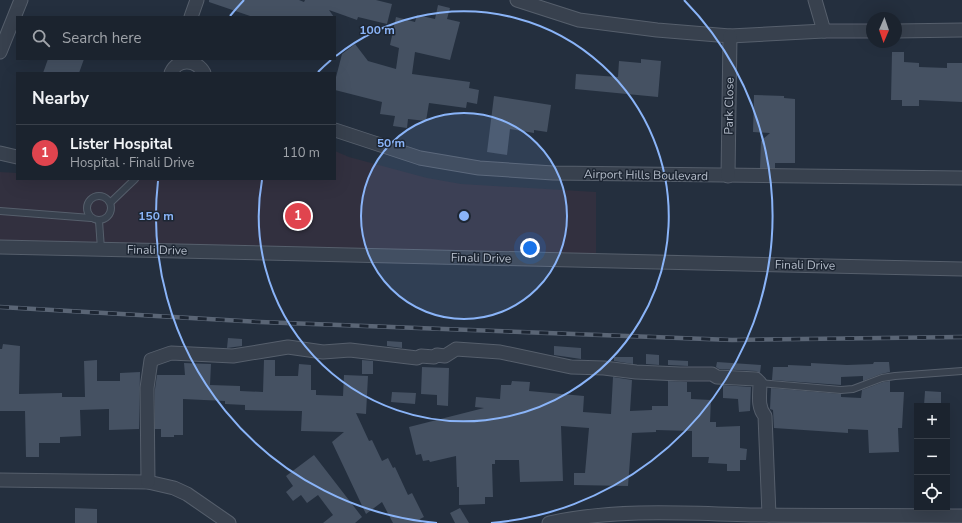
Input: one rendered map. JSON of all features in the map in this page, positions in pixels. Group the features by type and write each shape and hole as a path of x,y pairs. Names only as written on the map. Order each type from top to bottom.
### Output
{"street":[{"path":"0,52 21,0"},
{"path":"191,16 197,0"},
{"path":"517,0 579,20 657,30 730,36 824,31 866,31"},
{"path":"815,0 824,31"},
{"path":"902,31 962,30"},
{"name":"Park Close","path":"728,176 730,36"},
{"path":"172,72 183,60 192,62 199,66 203,72"},
{"name":"Airport Hills Boulevard","path":"336,130 420,158 479,168 552,173 962,178"},
{"path":"0,153 16,157"},
{"name":"Finali Drive","path":"0,247 962,269"},
{"path":"148,482 147,388 151,360 171,354 233,356 288,347 323,352 350,350 417,358 421,356 445,356 456,349 500,352 571,367 604,368 636,372 712,374 717,377 756,379 760,383 759,402 761,412 765,416 769,515"},
{"path":"0,480 148,482 174,488 187,494 229,523"},
{"path":"549,523 571,518 600,515 654,518 769,515 840,520 924,512 962,516"}],"lane":[{"path":"111,202 134,180"},
{"path":"0,211 91,218 99,221 107,219 110,215 112,211 111,202 104,196 95,196 88,202 86,210 91,218"},
{"path":"99,221 101,249"},
{"path":"760,383 841,390 853,389 882,378 962,371"}],"shaded area":[{"path":"336,151 349,157 427,178 461,184 596,192 596,258 0,240 0,172 16,173 16,180 336,180"}],"building":[{"path":"209,0 299,0 304,2 305,0 376,0 392,4 387,24 358,17 357,20 329,10 333,16 250,16 209,2"},
{"path":"438,5 450,8 447,19 460,22 450,60 415,52 412,74 470,82 469,88 479,90 477,104 467,102 466,108 429,103 426,121 408,119 407,128 393,126 395,116 380,114 382,102 336,90 336,77 342,54 355,44 368,61 396,69 399,48 390,45 396,17 415,22 417,15 435,19"},
{"path":"892,52 904,52 904,62 919,63 919,67 947,68 947,63 962,63 962,102 919,100 919,106 902,106 902,100 891,100"},
{"path":"641,59 661,61 658,97 575,89 576,74 618,77 619,61 641,63"},
{"path":"48,60 84,60 79,72 43,72"},
{"path":"754,95 784,96 784,98 795,99 795,163 775,163 775,168 760,168 761,141 770,133 753,132"},
{"path":"494,96 551,105 547,132 534,130 534,133 510,129 507,155 487,152"},
{"path":"228,338 242,339 242,346 227,348"},
{"path":"387,341 402,342 402,348 387,346"},
{"path":"3,344 20,346 19,394 62,393 62,397 85,397 84,361 97,360 97,381 120,381 120,373 140,372 139,429 109,430 109,409 80,410 81,436 60,437 60,443 39,443 39,457 26,457 25,411 0,411 0,349 2,349"},
{"path":"554,346 581,348 581,359 554,355"},
{"path":"646,354 659,355 659,365 646,364"},
{"path":"614,357 633,357 633,364 614,361"},
{"path":"264,360 275,360 275,376 298,376 299,364 311,365 311,390 316,390 316,395 343,396 344,375 368,376 366,414 356,413 369,441 372,440 382,461 388,458 393,468 395,467 408,495 412,493 424,517 420,519 422,523 393,523 382,502 366,514 332,442 344,432 301,431 302,411 245,410 245,405 225,404 225,401 183,399 183,435 161,437 161,429 155,429 155,389 157,375 185,375 184,363 211,364 210,385 240,386 240,391 263,392"},
{"path":"362,360 373,361 373,374 362,374"},
{"path":"668,360 688,361 688,366 668,365"},
{"path":"717,362 761,365 760,373 756,371 719,369 716,367"},
{"path":"874,362 889,362 890,372 863,381 863,376 841,377 841,385 772,380 773,367 788,367 788,365 811,366 811,363 847,365 873,364"},
{"path":"422,367 449,368 448,406 437,405 437,395 421,394"},
{"path":"613,377 632,380 630,411 652,410 652,406 668,406 668,381 687,382 687,392 691,392 691,399 711,400 710,422 716,422 716,427 740,426 740,448 747,449 746,460 740,460 740,471 727,471 727,464 708,463 709,457 692,457 692,431 656,430 656,432 632,433 628,486 574,485 574,473 585,473 589,428 561,426 563,481 520,482 519,460 495,460 495,464 492,464 493,497 485,497 485,504 459,505 456,456 430,462 429,460 423,461 421,454 416,455 409,427 484,408 475,407 476,397 500,399 501,385 511,385 512,381 530,382 529,391 584,396 583,412 611,414"},
{"path":"890,381 890,392 904,392 902,428 898,428 899,452 869,453 868,430 848,429 848,433 774,428 773,410 770,409 771,388 841,394 841,397 861,398 862,390"},
{"path":"723,385 751,387 750,411 739,412 738,399 723,398"},
{"path":"925,391 941,392 941,403 924,403"},
{"path":"392,392 416,393 415,404 391,402"},
{"path":"314,455 362,517 355,523 323,523 333,515 318,495 307,503 301,495 293,501 286,492 293,486 286,476"},
{"path":"75,508 97,509 97,523 75,523"},
{"path":"460,508 469,523 455,523 450,513"}],"railway":[{"path":"0,307 260,322 732,340 962,337"}],"place":[{"name":"Lister Hospital","path":"298,216"}]}
